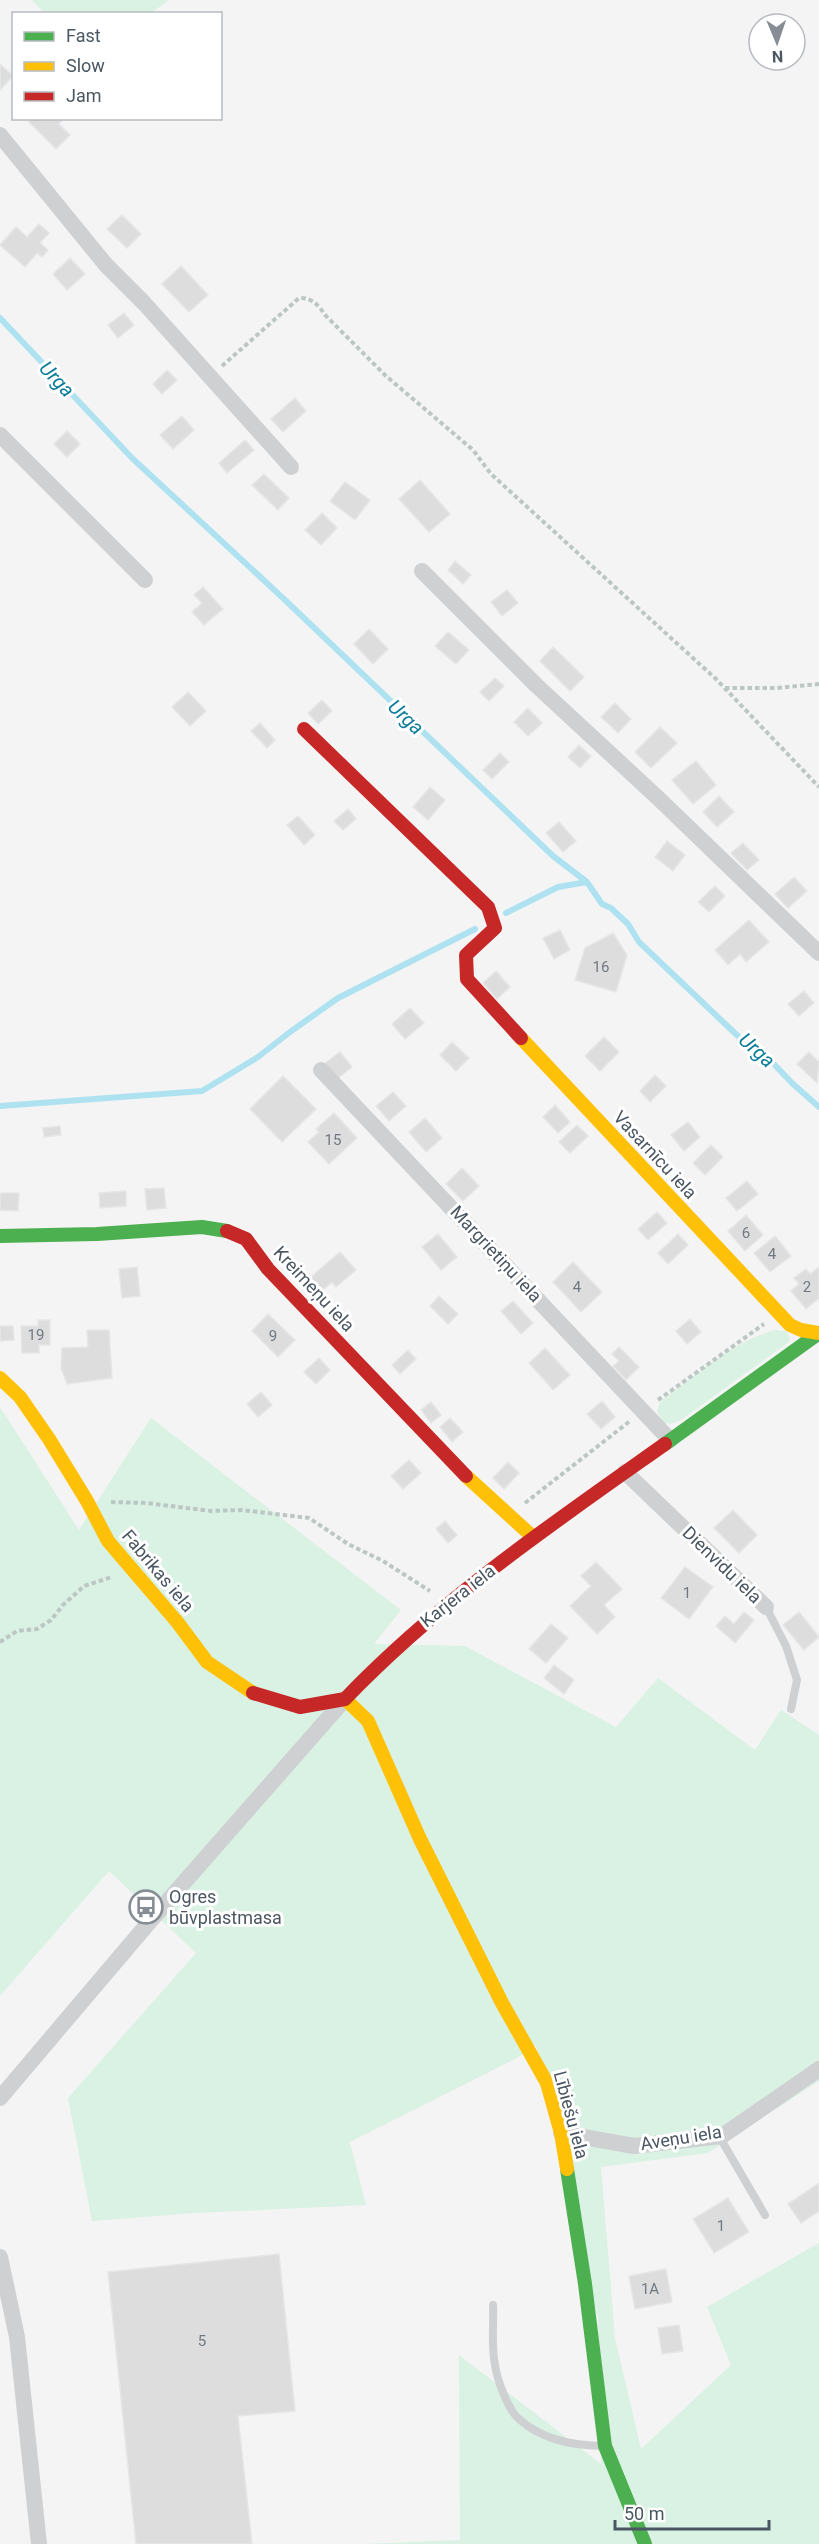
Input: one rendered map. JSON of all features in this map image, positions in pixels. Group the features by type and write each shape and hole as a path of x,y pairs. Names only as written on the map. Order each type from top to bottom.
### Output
{"street":[{"path":"0,135 106,265 144,303 291,467"},
{"path":"0,435 145,580"},
{"path":"422,571 536,685 819,953"},
{"name":"Vasarnīcu iela","path":"304,729 488,907 495,928 489,938 477,944 466,955 467,979 473,987 790,1325 801,1330 819,1333"},
{"name":"Margrietiņu iela","path":"321,1070 670,1440"},
{"name":"Kreimeņu iela","path":"0,1236 97,1234 202,1227 226,1230 246,1239 268,1269 442,1452 533,1537"},
{"name":"Karjera iela","path":"0,2098 151,1920 381,1660 448,1603 533,1537 819,1333"},
{"name":"Fabrikas iela","path":"0,1378 21,1397 87,1501 108,1541 178,1623 207,1662 256,1695 300,1707 345,1699"},
{"name":"Dienvidu iela","path":"625,1472 766,1607"},
{"name":"Lībiešu iela","path":"345,1699 368,1721 420,1839 502,2003 548,2084 561,2133 585,2284 605,2446 645,2544"},
{"name":"Aveņu iela","path":"561,2133 634,2146 719,2136 819,2069"},
{"path":"0,2257 17,2337 39,2544"}],"lane":[{"name":"Dienvidu iela","path":"766,1607 786,1646 797,1680 791,1709"},
{"path":"719,2136 765,2215"},
{"path":"493,2305 495,2365 504,2396 518,2419 553,2438 576,2446 605,2446"}],"path":[{"path":"210,376 299,298 307,297 319,305 386,376 473,450 491,474 725,688 819,787"},
{"path":"725,688 777,688 819,684"},
{"path":"87,1501 146,1503 211,1511 242,1509 309,1518 348,1544 384,1561 448,1603"},
{"path":"0,1642 17,1631 37,1629 51,1620 63,1605 84,1586 132,1571"}],"green space":[{"path":"32,0 169,0 152,12 43,12"},
{"path":"775,1330 786,1331 790,1337 789,1342 681,1420 671,1424 663,1423 657,1411 661,1401 730,1350 759,1335"},
{"path":"0,1407 79,1530 151,1418 401,1610 374,1644 465,1646 616,1727 658,1678 755,1750 781,1710 819,1735 819,2081 708,2153 601,2167 615,2338 641,2449 731,2365 707,2307 819,2243 819,2544 364,2544 460,2540 459,2355 601,2464 598,2319 536,2045 517,2058 350,2142 366,2205 195,2213 92,2221 68,2098 196,1953 109,1871 0,1996"}],"building":[{"path":"0,64 12,77 0,90"},
{"path":"30,120 62,120 59,124 70,135 56,149 29,122"},
{"path":"122,215 141,234 127,248 107,229"},
{"path":"39,224 49,233 40,243 48,250 42,257 37,253 25,267 0,245 16,227 27,237"},
{"path":"70,258 85,274 67,290 53,274"},
{"path":"181,266 208,295 189,312 162,284"},
{"path":"124,313 134,325 118,338 108,325"},
{"path":"167,370 177,380 162,394 153,384"},
{"path":"295,398 306,411 283,432 271,419"},
{"path":"182,416 194,430 173,449 160,435"},
{"path":"67,431 80,444 67,457 54,444"},
{"path":"245,440 254,450 227,473 219,463"},
{"path":"264,474 289,498 278,510 252,485"},
{"path":"420,480 450,514 429,532 399,499"},
{"path":"345,482 370,500 355,520 330,501"},
{"path":"322,513 337,528 321,545 305,530"},
{"path":"455,561 471,575 463,584 448,570"},
{"path":"203,587 223,609 204,625 192,612 202,603 194,595"},
{"path":"507,590 518,603 502,616 491,602"},
{"path":"369,629 388,649 373,664 354,644"},
{"path":"448,632 469,650 456,664 435,646"},
{"path":"553,647 584,677 570,691 540,661"},
{"path":"495,678 504,686 489,701 480,692"},
{"path":"188,692 206,711 190,726 172,707"},
{"path":"322,700 332,711 318,724 308,713"},
{"path":"615,703 631,719 618,733 601,717"},
{"path":"528,708 542,723 528,736 514,722"},
{"path":"260,723 275,740 267,748 251,731"},
{"path":"660,727 677,743 651,768 635,752"},
{"path":"579,745 591,756 580,768 568,757"},
{"path":"500,753 509,762 492,779 483,770"},
{"path":"696,761 716,785 693,804 672,780"},
{"path":"430,787 445,800 428,820 413,807"},
{"path":"719,796 734,812 717,827 703,812"},
{"path":"348,809 356,819 343,830 334,821"},
{"path":"298,816 315,835 304,845 287,825"},
{"path":"559,822 576,841 563,852 546,833"},
{"path":"667,841 685,855 673,871 655,857"},
{"path":"743,843 759,860 747,870 731,853"},
{"path":"794,877 807,891 788,908 775,894"},
{"path":"715,886 725,896 709,912 698,902"},
{"path":"749,920 769,942 746,962 740,954 728,965 715,950"},
{"path":"560,930 570,950 554,959 543,938"},
{"path":"613,933 627,955 616,992 575,980 585,948"},
{"path":"496,971 510,987 497,999 483,983"},
{"path":"804,991 814,1003 799,1016 788,1004"},
{"path":"410,1008 424,1023 405,1039 392,1024"},
{"path":"604,1037 619,1052 600,1071 585,1056"},
{"path":"452,1042 469,1058 456,1071 440,1055"},
{"path":"340,1052 352,1067 337,1079 324,1064"},
{"path":"809,1052 819,1062 817,1083 797,1064"},
{"path":"655,1075 666,1086 650,1102 640,1091"},
{"path":"283,1076 316,1109 282,1142 250,1109"},
{"path":"393,1092 406,1106 389,1121 376,1106"},
{"path":"555,1105 570,1122 558,1133 543,1117"},
{"path":"334,1113 357,1138 329,1164 308,1142 319,1132 316,1129"},
{"path":"425,1118 442,1138 426,1152 409,1132"},
{"path":"688,1122 700,1137 684,1151 671,1135"},
{"path":"577,1125 588,1136 570,1153 559,1142"},
{"path":"60,1126 61,1135 44,1137 43,1128"},
{"path":"711,1145 723,1157 705,1175 693,1163"},
{"path":"462,1168 479,1186 463,1201 446,1184"},
{"path":"747,1181 758,1194 737,1211 726,1198"},
{"path":"164,1188 166,1208 147,1210 145,1189"},
{"path":"126,1191 126,1206 100,1208 99,1193"},
{"path":"0,1193 19,1193 18,1211 0,1210"},
{"path":"657,1212 667,1223 648,1240 638,1229"},
{"path":"746,1215 763,1235 745,1251 728,1231"},
{"path":"438,1234 457,1257 441,1270 422,1247"},
{"path":"678,1234 688,1245 668,1264 658,1253"},
{"path":"775,1236 791,1256 770,1272 754,1253"},
{"path":"340,1252 356,1270 336,1287 332,1282 316,1296 304,1283"},
{"path":"573,1262 602,1292 581,1312 553,1282"},
{"path":"137,1267 140,1296 122,1298 119,1269"},
{"path":"819,1267 819,1298 806,1309 791,1291 799,1284 794,1278 806,1269 810,1274"},
{"path":"439,1296 458,1314 448,1324 430,1306"},
{"path":"513,1301 533,1323 521,1334 501,1311"},
{"path":"268,1314 295,1340 278,1357 252,1331"},
{"path":"690,1319 701,1332 687,1344 676,1331"},
{"path":"38,1320 50,1320 50,1345 39,1345 39,1353 22,1353 21,1326 38,1326"},
{"path":"0,1326 13,1326 14,1340 0,1341"},
{"path":"87,1330 109,1330 112,1378 67,1384 61,1368 62,1348 88,1347"},
{"path":"619,1347 639,1367 626,1380 613,1366 619,1361 612,1354"},
{"path":"545,1348 570,1375 553,1390 529,1363"},
{"path":"408,1350 416,1359 400,1374 392,1365"},
{"path":"319,1358 330,1370 316,1384 304,1372"},
{"path":"261,1392 272,1405 258,1417 247,1404"},
{"path":"602,1401 615,1417 601,1429 587,1414"},
{"path":"431,1402 441,1415 431,1423 421,1410"},
{"path":"450,1418 463,1432 452,1442 440,1427"},
{"path":"409,1460 421,1473 403,1489 391,1476"},
{"path":"508,1462 519,1473 504,1489 493,1478"},
{"path":"733,1510 757,1535 739,1553 714,1528"},
{"path":"445,1521 457,1535 448,1543 436,1529"},
{"path":"596,1562 622,1589 604,1605 615,1617 597,1634 570,1606 591,1586 581,1576"},
{"path":"685,1567 713,1587 689,1619 661,1598"},
{"path":"744,1612 754,1620 735,1643 716,1626 725,1616 734,1624"},
{"path":"799,1612 819,1637 804,1650 783,1625"},
{"path":"551,1624 568,1638 546,1663 529,1649"},
{"path":"554,1665 574,1680 564,1694 544,1678"},
{"path":"819,2183 819,2211 801,2223 788,2204"},
{"path":"728,2198 749,2232 714,2253 693,2219"},
{"path":"279,2254 295,2411 238,2416 252,2544 136,2544 108,2272"},
{"path":"666,2269 672,2302 635,2309 629,2276"},
{"path":"679,2325 683,2351 662,2354 658,2328"}],"waterway":[{"name":"Urga","path":"0,318 132,458 284,599 553,856 587,882 602,904 611,908 628,924 639,942 741,1039 767,1057 819,1107"},
{"path":"506,913 558,887 587,882"},
{"path":"0,1106 202,1091 258,1057 338,998 475,929"}],"traffic: fast":[{"path":"0,1236 97,1234 202,1227 227,1231"},
{"path":"665,1444 819,1333"},
{"path":"567,2169 585,2284 605,2446 645,2544"}],"traffic: slow":[{"path":"521,1038 790,1325 801,1330 819,1333"},
{"path":"0,1378 20,1397 49,1439 87,1501 108,1541 178,1623 207,1662 253,1693"},
{"path":"466,1476 533,1537"},
{"path":"345,1699 368,1721 420,1839 502,2003 547,2083 561,2133 567,2169"}],"traffic: jam":[{"path":"304,729 488,907 495,928 466,955 467,979 521,1038"},
{"path":"227,1231 246,1239 268,1269 466,1476"},
{"path":"345,1699 419,1628 458,1596 540,1533 665,1444"},
{"path":"253,1693 300,1707 345,1699"}],"place":[{"name":"Ogres būvplastmasa","path":"146,1907"}]}
